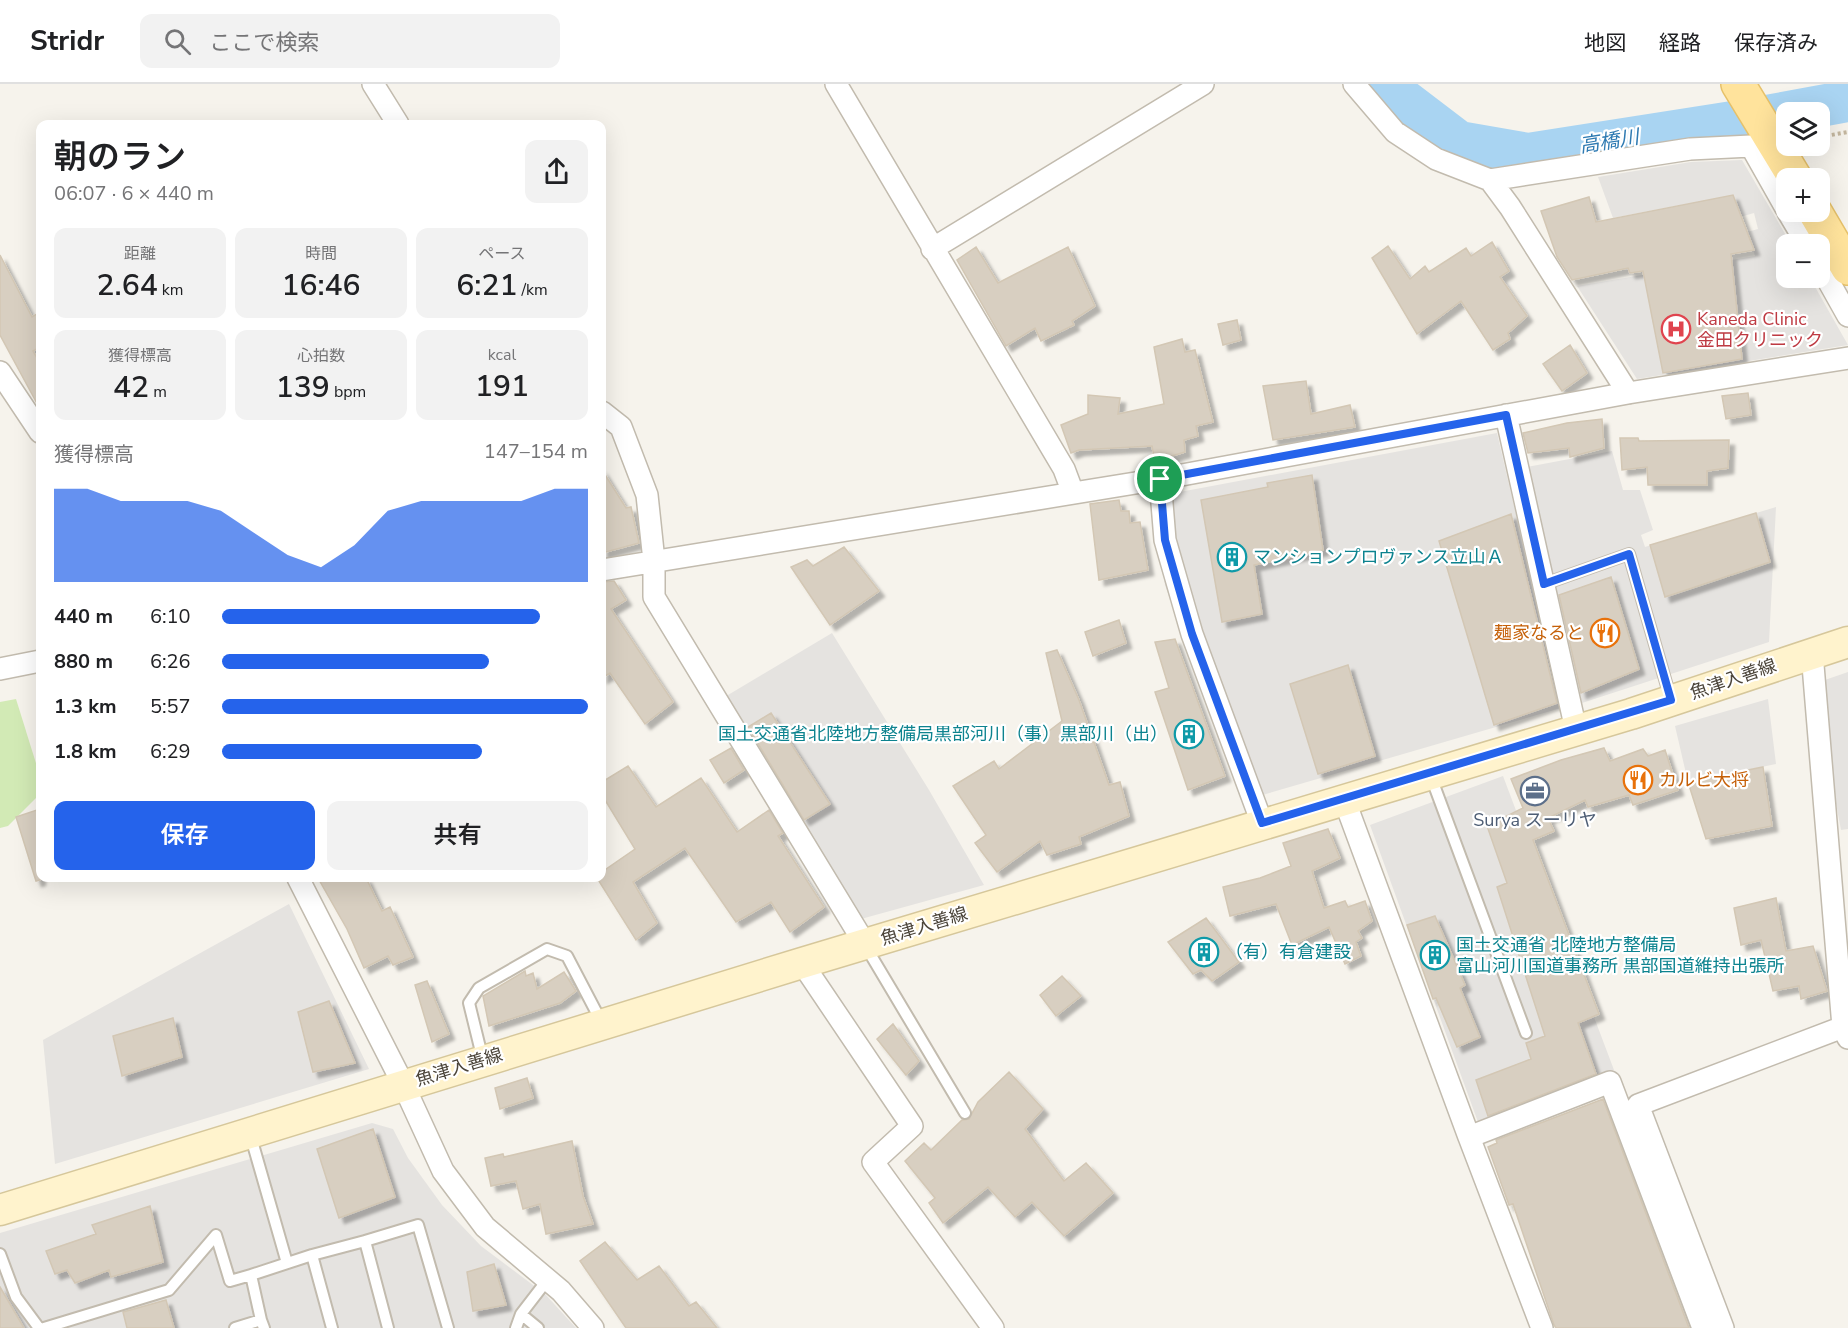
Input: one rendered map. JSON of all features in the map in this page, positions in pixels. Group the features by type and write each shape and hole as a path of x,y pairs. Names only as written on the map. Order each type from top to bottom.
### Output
{"main road":[{"path":"1738,84 1789,168"},
{"path":"1821,222 1848,268"},
{"name":"魚津入善線","path":"0,1210 404,1084 1576,730 1848,642"}],"street":[{"path":"373,84 396,120"},
{"path":"836,84 1064,469 1073,493"},
{"path":"932,249 1203,84"},
{"path":"1354,84 1395,132 1436,159 1490,180 1690,150 1751,146 1776,190"},
{"path":"1490,180 1510,207 1628,393"},
{"path":"1830,284 1848,316"},
{"path":"606,569 1160,479 1628,393 1848,358"},
{"path":"0,372 36,426"},
{"path":"606,415 621,428 646,495 654,561 654,597 865,944"},
{"path":"1506,415 1576,730"},
{"path":"1160,479 1165,540 1186,613 1262,823"},
{"path":"1723,1328 1638,1105 1846,1033 1812,652"},
{"path":"0,669 36,662"},
{"path":"1344,799 1542,1328"},
{"path":"300,882 404,1084 443,1171 485,1227 561,1291 593,1328"},
{"path":"802,963 912,1126 873,1162 993,1328"},
{"path":"1469,1137 1610,1082 1703,1328"}],"lane":[{"path":"1544,584 1629,554 1671,700"},
{"path":"1430,774 1526,1033"},
{"path":"865,944 965,1113"},
{"path":"483,1060 469,1003 479,988 547,949 567,956 602,1024"},
{"path":"250,1132 288,1263"},
{"path":"44,1328 169,1290 216,1235 230,1281 418,1225 448,1328"},
{"path":"365,1241 388,1328"},
{"path":"0,1254 16,1297 39,1328"},
{"path":"312,1255 332,1328"},
{"path":"234,1328 263,1324 251,1275"},
{"path":"516,1328 521,1314 548,1279"},
{"path":"521,1314 538,1328"}],"path":[{"path":"1830,135 1848,132"}],"green space":[{"path":"16,699 36,763 36,798 8,826 0,828 0,702"}],"shaded area":[{"path":"1742,160 1776,222 1785,234 1776,234 1776,288 1816,288 1848,345 1637,379 1577,286 1755,256 1747,232 1758,229 1754,213 1740,217 1733,195 1613,218 1598,177 1691,162"},
{"path":"1497,433 1561,708 1242,801 1165,585 1153,497"},
{"path":"1612,451 1623,490 1640,490 1653,530 1641,535 1645,547 1776,507 1769,642 1582,703 1527,467"},
{"path":"832,633 929,790 984,885 861,919 723,698"},
{"path":"1848,672 1848,829 1841,830 1831,777 1822,681"},
{"path":"1768,699 1776,764 1688,782 1675,726"},
{"path":"1503,776 1614,1070 1478,1122 1370,825"},
{"path":"289,904 369,1069 55,1164 43,1040"},
{"path":"372,1123 393,1129 408,1158 442,1205 481,1246 545,1294 576,1328 0,1328 0,1233"}],"building":[{"path":"1733,195 1754,250 1731,254 1742,359 1663,373 1643,271 1630,273 1628,268 1572,280 1557,257 1541,211 1589,197 1596,222"},
{"path":"1492,242 1509,271 1500,277 1527,316 1508,333 1510,339 1493,350 1461,301 1417,334 1372,258 1388,246 1410,279 1425,266 1429,272 1466,248 1471,256"},
{"path":"976,247 998,283 1068,247 1095,306 1072,321 1074,325 1041,341 1035,328 1006,346 957,260"},
{"path":"0,255 32,317 36,314 36,349 33,351 36,356 36,402 0,335"},
{"path":"1237,320 1241,340 1223,345 1218,324"},
{"path":"1182,339 1185,352 1195,350 1213,422 1196,426 1198,436 1184,440 1185,452 1155,461 1152,446 1079,450 1071,453 1061,425 1088,414 1088,395 1120,398 1118,414 1164,404 1154,347"},
{"path":"1570,345 1587,373 1562,391 1543,364"},
{"path":"1306,381 1311,414 1350,405 1355,427 1273,440 1263,386"},
{"path":"1748,393 1751,415 1726,419 1722,396"},
{"path":"1602,419 1604,448 1570,457 1569,448 1528,453 1523,433 1567,423"},
{"path":"1620,438 1638,438 1639,441 1729,440 1728,468 1707,471 1707,485 1648,485 1647,467 1622,470"},
{"path":"1312,475 1323,550 1254,565 1262,614 1222,622 1201,500 1268,487 1267,483"},
{"path":"606,476 626,508 631,507 639,543 606,552"},
{"path":"1119,500 1121,511 1129,511 1130,523 1140,522 1148,570 1099,580 1090,504"},
{"path":"1756,513 1770,562 1665,597 1650,545"},
{"path":"1511,514 1557,703 1494,725 1439,541"},
{"path":"844,547 879,591 830,625 791,567 807,560 813,566"},
{"path":"1611,577 1639,669 1581,693 1559,595"},
{"path":"614,581 626,600 611,609 673,702 645,724 610,673 606,676 606,582"},
{"path":"1119,620 1126,643 1093,656 1085,632"},
{"name":"国土交通省北陸地方整備局黒部河川（事）黒部川（出）","path":"1175,639 1225,776 1188,790 1155,692 1169,688 1155,642"},
{"path":"1057,650 1079,700 1109,785 1120,782 1129,816 1079,837 1081,844 1047,855 1040,841 997,872 975,843 986,835 953,786 994,761 999,769 1062,721 1046,653"},
{"path":"1348,665 1375,756 1318,774 1290,684"},
{"path":"771,713 830,804 804,820 748,727"},
{"path":"731,748 744,770 724,783 710,760"},
{"path":"1604,748 1610,761 1643,749 1648,756 1665,750 1678,790 1633,805 1629,795 1588,807 1585,800 1548,818 1554,831 1533,840 1599,1014 1578,1023 1596,1074 1488,1116 1476,1080 1531,1059 1526,1043 1545,1036 1497,887 1507,883 1487,826 1523,808 1511,779 1561,760"},
{"path":"628,766 656,807 701,778 737,832 769,810 783,833 778,836 824,907 790,932 771,902 736,922 685,848 633,882 657,923 636,940 600,882 606,882 606,869 635,849 606,802 606,780"},
{"path":"1763,767 1772,826 1706,839 1688,782"},
{"path":"36,810 36,881 16,817"},
{"path":"1328,829 1340,858 1312,871 1324,908 1345,901 1348,907 1365,901 1372,921 1358,931 1362,938 1356,942 1361,956 1345,964 1329,927 1292,945 1276,904 1230,916 1223,887 1260,878 1291,866 1283,843"},
{"path":"320,882 368,882 382,911 390,907 413,957 393,965 388,956 364,968 347,929"},
{"path":"1776,898 1786,951 1813,946 1827,991 1801,999 1799,986 1773,991 1761,940 1741,945 1734,908"},
{"name":"国土交通省 北陸地方整備局 富山河川国道事務所 黒部国道維持出張所","path":"1435,916 1465,985 1460,988 1480,1037 1457,1047 1436,998 1433,999 1407,925"},
{"name":"（有）有倉建設","path":"1206,918 1239,962 1212,981 1201,970 1193,974 1168,942"},
{"path":"525,971 526,976 533,973 537,989 564,972 576,991 560,1003 489,1026 483,996"},
{"path":"1062,976 1081,996 1056,1016 1040,995"},
{"path":"427,981 449,1034 432,1042 415,985"},
{"path":"329,1001 355,1063 313,1072 298,1012"},
{"path":"173,1018 182,1057 122,1076 113,1036"},
{"path":"893,1024 919,1061 906,1075 877,1039"},
{"path":"1009,1072 1043,1109 1025,1129 1064,1181 1086,1163 1113,1193 1064,1236 1032,1202 1015,1217 988,1187 943,1223 929,1203 935,1198 905,1161 924,1143 931,1150 962,1120 969,1119 978,1102"},
{"path":"527,1078 533,1098 500,1109 495,1088"},
{"path":"1603,1099 1689,1328 1556,1328 1554,1325 1513,1204 1509,1205 1488,1147 1497,1143 1496,1140"},
{"path":"373,1129 395,1197 339,1218 317,1149"},
{"path":"572,1141 583,1196 593,1224 546,1234 540,1204 523,1209 516,1181 491,1186 485,1158 503,1154 504,1157"},
{"path":"150,1206 163,1262 111,1277 109,1270 75,1283 67,1270 55,1274 46,1251 96,1234 92,1225"},
{"path":"605,1242 637,1280 659,1266 689,1306 696,1302 717,1328 626,1328 580,1261"},
{"path":"494,1264 506,1305 473,1311 467,1272"},
{"path":"0,1287 24,1328 0,1328"},
{"path":"166,1300 174,1328 127,1328 123,1312"}],"waterway":[{"name":"高橋川","path":"1391,84 1400,97 1459,142 1528,154 1739,121 1848,101"}],"place":[{"name":"Kaneda Clinic 金田クリニック","path":"1676,329"},
{"name":"マンションプロヴァンス立山Ａ","path":"1232,557"},
{"name":"麺家なると","path":"1605,633"},
{"name":"国土交通省北陸地方整備局黒部河川（事）黒部川（出）","path":"1189,734"},
{"name":"カルビ大将","path":"1638,780"},
{"name":"Surya スーリヤ","path":"1535,791"},
{"name":"（有）有倉建設","path":"1204,952"},
{"name":"国土交通省 北陸地方整備局 富山河川国道事務所 黒部国道維持出張所","path":"1435,955"}],"route":[{"path":"1506,415 1544,584 1629,554 1671,700 1631,714 1262,823 1192,634 1165,540 1160,479 1506,415"}]}
